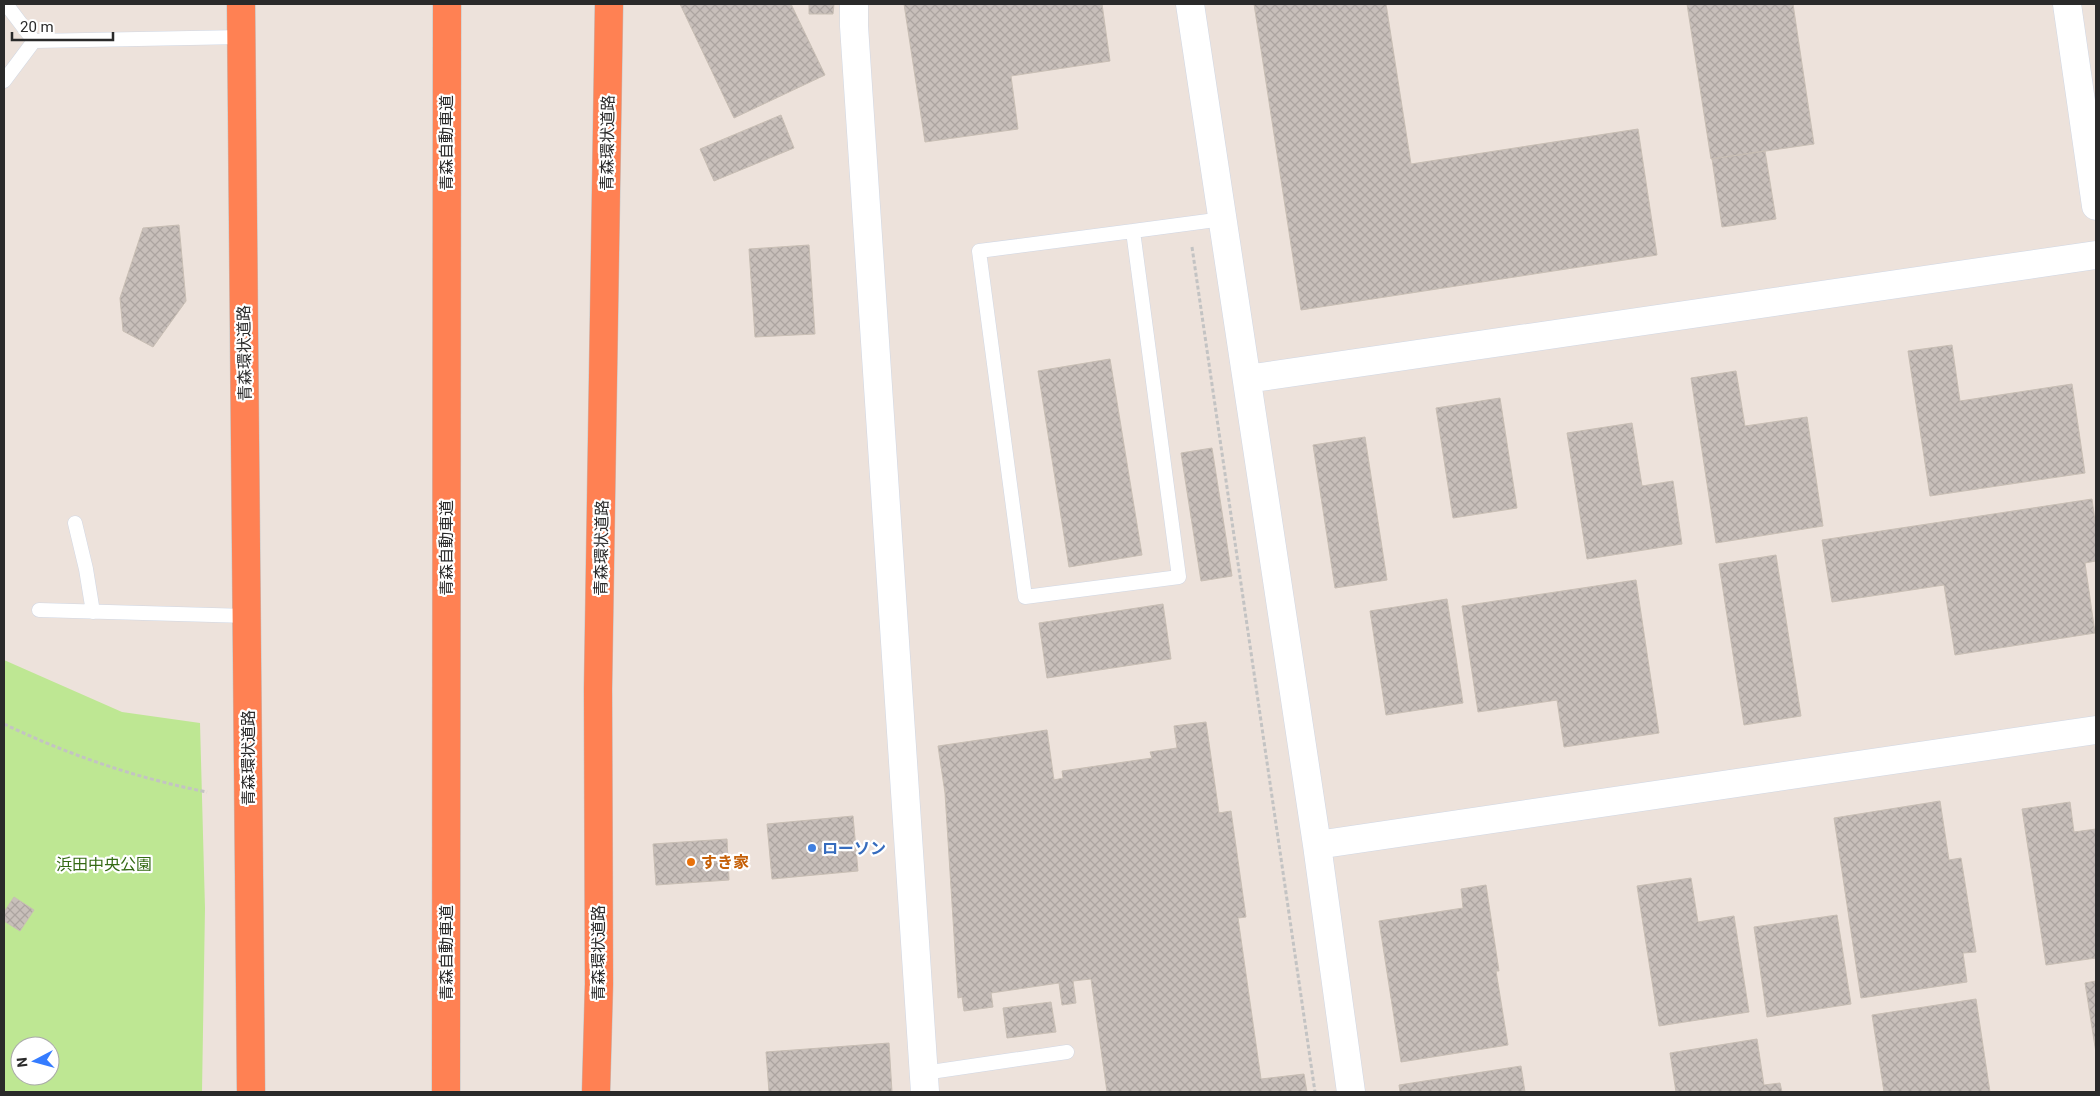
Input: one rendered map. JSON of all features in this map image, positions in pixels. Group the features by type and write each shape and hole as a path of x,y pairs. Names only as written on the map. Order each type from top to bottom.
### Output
{"highway":[{"name":"青森環状道路","path":"241,4 251,1092"},
{"name":"青森自動車道","path":"446,1092 447,4"},
{"name":"青森環状道路","path":"596,1092 598,689 609,4"}],"street":[{"path":"854,4 854,36 924,1083"},
{"path":"1190,4 1317,845 1350,1092"},
{"path":"2067,4 2096,206"},
{"path":"1247,379 2096,255"},
{"path":"1317,845 2096,730"}],"lane":[{"path":"6,4 34,41"},
{"path":"34,41 242,37"},
{"path":"4,81 34,41"},
{"path":"1133,231 1179,577 1025,597 979,251 1223,219"},
{"path":"75,523 86,569 92,612"},
{"path":"39,610 247,616"},
{"path":"924,1083 1068,1052"}],"path":[{"path":"1189,224 1315,1092"},
{"path":"4,724 76,756 126,772 207,792"}],"green space":[{"name":"浜田中央公園","path":"4,660 122,712 200,723 205,908 202,1092 4,1092"}],"building":[{"path":"680,4 791,4 825,75 734,118"},
{"path":"809,4 834,4 833,14 809,14"},
{"path":"904,4 1102,4 1110,61 1011,76 1018,129 925,142"},
{"path":"1254,4 1386,4 1411,164 1638,129 1657,255 1301,310"},
{"path":"1687,4 1793,4 1814,144 1711,159"},
{"path":"781,115 794,148 714,181 700,149"},
{"path":"1765,151 1776,219 1722,227 1712,159"},
{"path":"179,225 186,301 153,347 123,331 120,298 143,228"},
{"path":"809,245 815,334 755,337 749,249"},
{"path":"1952,345 1960,401 2072,384 2085,473 1930,496 1908,351"},
{"path":"1110,359 1142,555 1069,567 1038,371"},
{"path":"1736,371 1745,426 1807,417 1823,526 1716,543 1691,378"},
{"path":"1500,398 1517,508 1453,518 1436,408"},
{"path":"1632,423 1642,486 1673,481 1682,544 1587,559 1567,433"},
{"path":"1365,437 1387,580 1335,588 1313,445"},
{"path":"1212,448 1232,576 1201,581 1181,453"},
{"path":"2092,499 2096,528 2096,561 2085,563 2095,633 1955,655 1944,585 1832,602 1822,540"},
{"path":"1776,555 1801,716 1744,725 1719,564"},
{"path":"1636,580 1659,733 1564,747 1557,700 1478,712 1462,606"},
{"path":"1447,599 1463,703 1386,715 1370,611"},
{"path":"1163,604 1171,659 1047,678 1039,623"},
{"path":"1206,722 1219,813 1231,811 1246,917 1238,918 1261,1079 1304,1074 1307,1092 1107,1092 1091,979 1073,981 1076,1003 1062,1005 1059,983 991,993 993,1007 964,1011 962,997 958,998 945,793 938,746 1047,730 1054,780 1063,778 1062,771 1152,758 1150,752 1177,748 1174,726"},
{"path":"1940,801 1949,860 1961,858 1976,952 1963,953 1967,982 1861,998 1834,818"},
{"path":"2070,802 2074,832 2096,829 2096,958 2046,965 2022,809"},
{"name":"ローソン","path":"853,816 858,871 772,879 767,824"},
{"name":"すき家","path":"727,839 729,880 656,885 653,844"},
{"path":"1691,878 1698,922 1734,916 1749,1012 1659,1026 1637,886"},
{"path":"1486,885 1499,971 1496,971 1508,1045 1401,1062 1379,921 1463,908 1461,889"},
{"path":"14,897 34,910 20,931 4,921 4,912"},
{"path":"1837,915 1851,1004 1767,1017 1754,927"},
{"path":"2096,981 2096,1053 2085,983"},
{"path":"1976,999 1990,1092 1884,1092 1872,1015"},
{"path":"1051,1002 1056,1032 1007,1038 1003,1008"},
{"path":"1757,1039 1764,1085 1780,1083 1782,1092 1676,1092 1670,1053"},
{"path":"889,1043 892,1092 769,1092 766,1052"},
{"path":"1521,1066 1525,1092 1400,1092 1399,1085"}],"place":[{"name":"ローソン","path":"812,848"},
{"name":"すき家","path":"691,862"}]}
